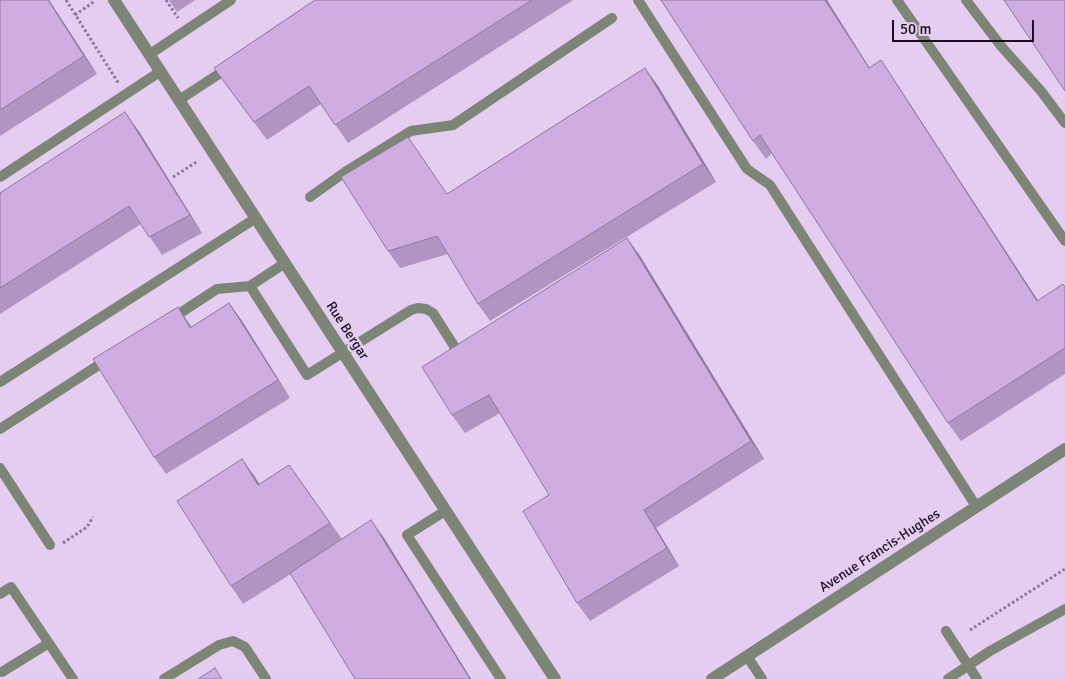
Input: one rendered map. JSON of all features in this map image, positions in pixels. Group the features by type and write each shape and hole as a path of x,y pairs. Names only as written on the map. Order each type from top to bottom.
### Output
{"street":[{"name":"Rue Bergar","path":"114,0 555,679"},
{"name":"Avenue Francis-Hughes","path":"714,679 1065,449"}],"lane":[{"path":"150,54 231,0"},
{"path":"638,0 747,169 770,185 976,506"},
{"path":"897,0 1065,241"},
{"path":"966,0 1001,46 1041,91 1065,123"},
{"path":"310,197 345,172 411,131 453,124 612,18"},
{"path":"179,100 236,63"},
{"path":"0,177 161,71"},
{"path":"0,382 256,218"},
{"path":"165,323 217,289 250,286 285,263"},
{"path":"250,286 307,375 411,310 422,308 433,313 461,357"},
{"path":"0,429 118,352"},
{"path":"0,468 50,545"},
{"path":"445,511 407,535 502,679"},
{"path":"0,594 11,587 70,678"},
{"path":"948,679 990,651 1065,609"},
{"path":"946,630 977,679"},
{"path":"164,679 219,644 228,642 237,642 245,648 266,679"},
{"path":"2,672 49,643"},
{"path":"747,656 762,679"}],"path":[{"path":"66,0 121,87"},
{"path":"166,0 172,10"},
{"path":"75,14 95,1"},
{"path":"173,177 198,161"},
{"path":"50,545 63,543 87,528 93,517"},
{"path":"970,630 1065,569"}],"building":[{"path":"0,0 48,0 84,56 0,110"},
{"path":"315,0 532,0 335,125 309,86 254,122 214,68"},
{"path":"661,0 825,0 869,68 881,60 1037,301 1063,284 1065,287 1065,348 948,423 760,135 753,141"},
{"path":"1004,0 1065,0 1065,91"},
{"path":"645,68 703,164 478,304 437,236 388,251 341,177 408,137 447,194"},
{"path":"125,112 190,215 149,237 129,206 0,288 0,193"},
{"path":"627,238 751,441 644,510 667,548 577,603 523,511 549,495 489,395 452,415 422,367"},
{"path":"229,303 278,380 154,457 93,359 178,307 190,328"},
{"path":"242,459 258,485 289,465 330,523 231,586 177,501"},
{"path":"371,520 470,679 355,679 290,573"},
{"path":"215,668 222,679 198,679"}]}
